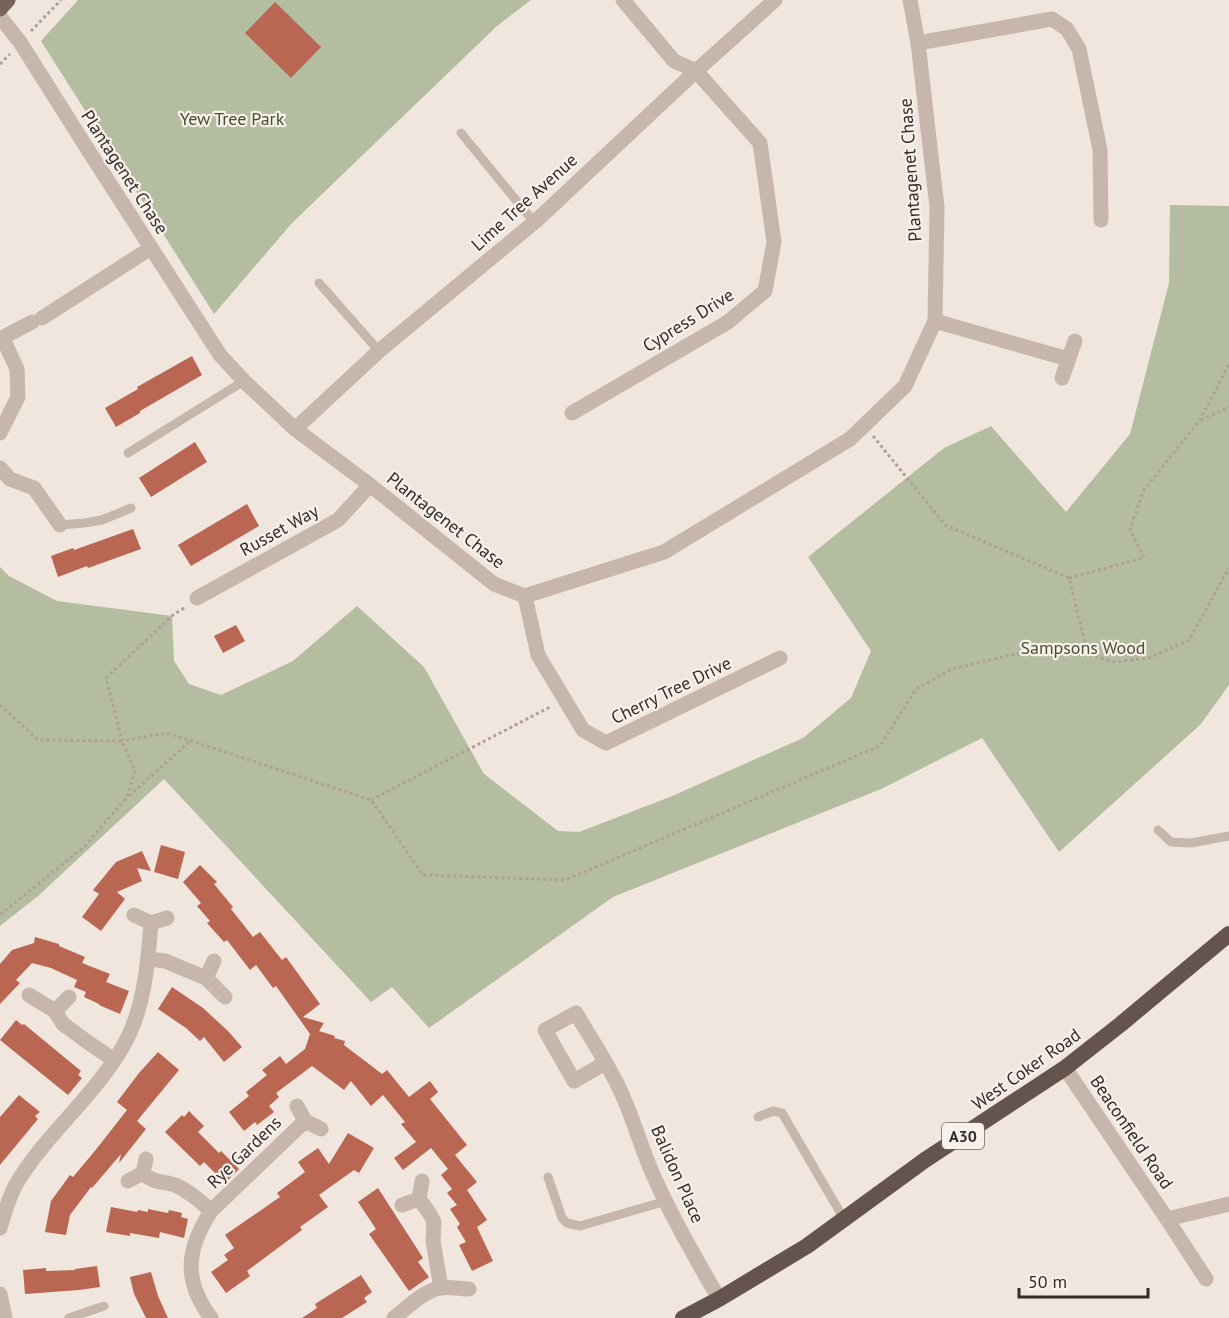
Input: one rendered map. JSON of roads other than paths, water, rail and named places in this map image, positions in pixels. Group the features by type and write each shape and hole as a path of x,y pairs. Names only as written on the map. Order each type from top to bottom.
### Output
{"highway":[{"name":"West Coker Road","path":"683,1318 807,1246 926,1160 1065,1068 1229,934"}],"main road":[{"path":"0,9 8,0"}],"street":[{"path":"623,0 674,61 696,70"},
{"name":"Lime Tree Avenue","path":"296,429 380,351 534,222 774,0"},
{"name":"Plantagenet Chase","path":"0,17 20,42 220,356 296,429 370,485 494,585 525,596 664,552 850,439 905,386 935,321 937,207 918,43 910,0"},
{"path":"918,43 1052,19 1067,29 1079,49 1100,150 1101,220"},
{"name":"Cypress Drive","path":"572,413 728,322 765,291 774,242 760,143 696,70"},
{"path":"0,434 18,397 17,369 1,339 37,320 151,248"},
{"path":"935,321 1068,359"},
{"path":"1062,378 1075,340"},
{"path":"0,468 10,480 34,488 60,525"},
{"name":"Russet Way","path":"198,598 338,520 370,485"},
{"name":"Cherry Tree Drive","path":"525,596 538,655 584,730 606,743 780,658"},
{"path":"134,915 152,923 167,918"},
{"path":"0,1228 7,1204 18,1181 114,1060 129,1035 137,1015 148,969 152,923"},
{"path":"149,959 165,961 207,978 225,997"},
{"path":"207,978 214,961"},
{"path":"29,995 55,1011 63,1024 114,1060"},
{"path":"55,1011 69,997"},
{"name":"Balidon Place","path":"605,1063 621,1091 649,1166 719,1299"},
{"name":"Beaconfield Road","path":"1065,1068 1206,1279"},
{"name":"Rye Gardens","path":"297,1106 305,1121 321,1129"},
{"name":"Rye Gardens","path":"211,1318 200,1304 194,1289 191,1258 202,1224 211,1211 305,1121"},
{"name":"Rye Gardens","path":"128,1181 145,1166 152,1181 174,1185 185,1190 211,1211"},
{"path":"422,1180 419,1199 434,1222 433,1241 441,1288"},
{"path":"402,1205 419,1199"},
{"name":"Beaconfield Road","path":"1167,1219 1229,1204"},
{"path":"394,1318 412,1302 441,1288 469,1289"},
{"path":"0,1294 5,1318"}],"lane":[{"path":"461,133 534,222"},
{"path":"319,284 380,351"},
{"path":"128,453 244,381"},
{"path":"60,525 102,520 130,508"},
{"path":"1158,830 1171,842 1191,843 1229,836"},
{"path":"758,1117 773,1111 782,1113 844,1219"},
{"path":"548,1176 562,1218 580,1226 666,1201"},
{"path":"69,1318 104,1306"}],"park label":[{"name":"Yew Tree Park","path":"232,118"},
{"name":"Sampsons Wood","path":"1083,647"}]}
